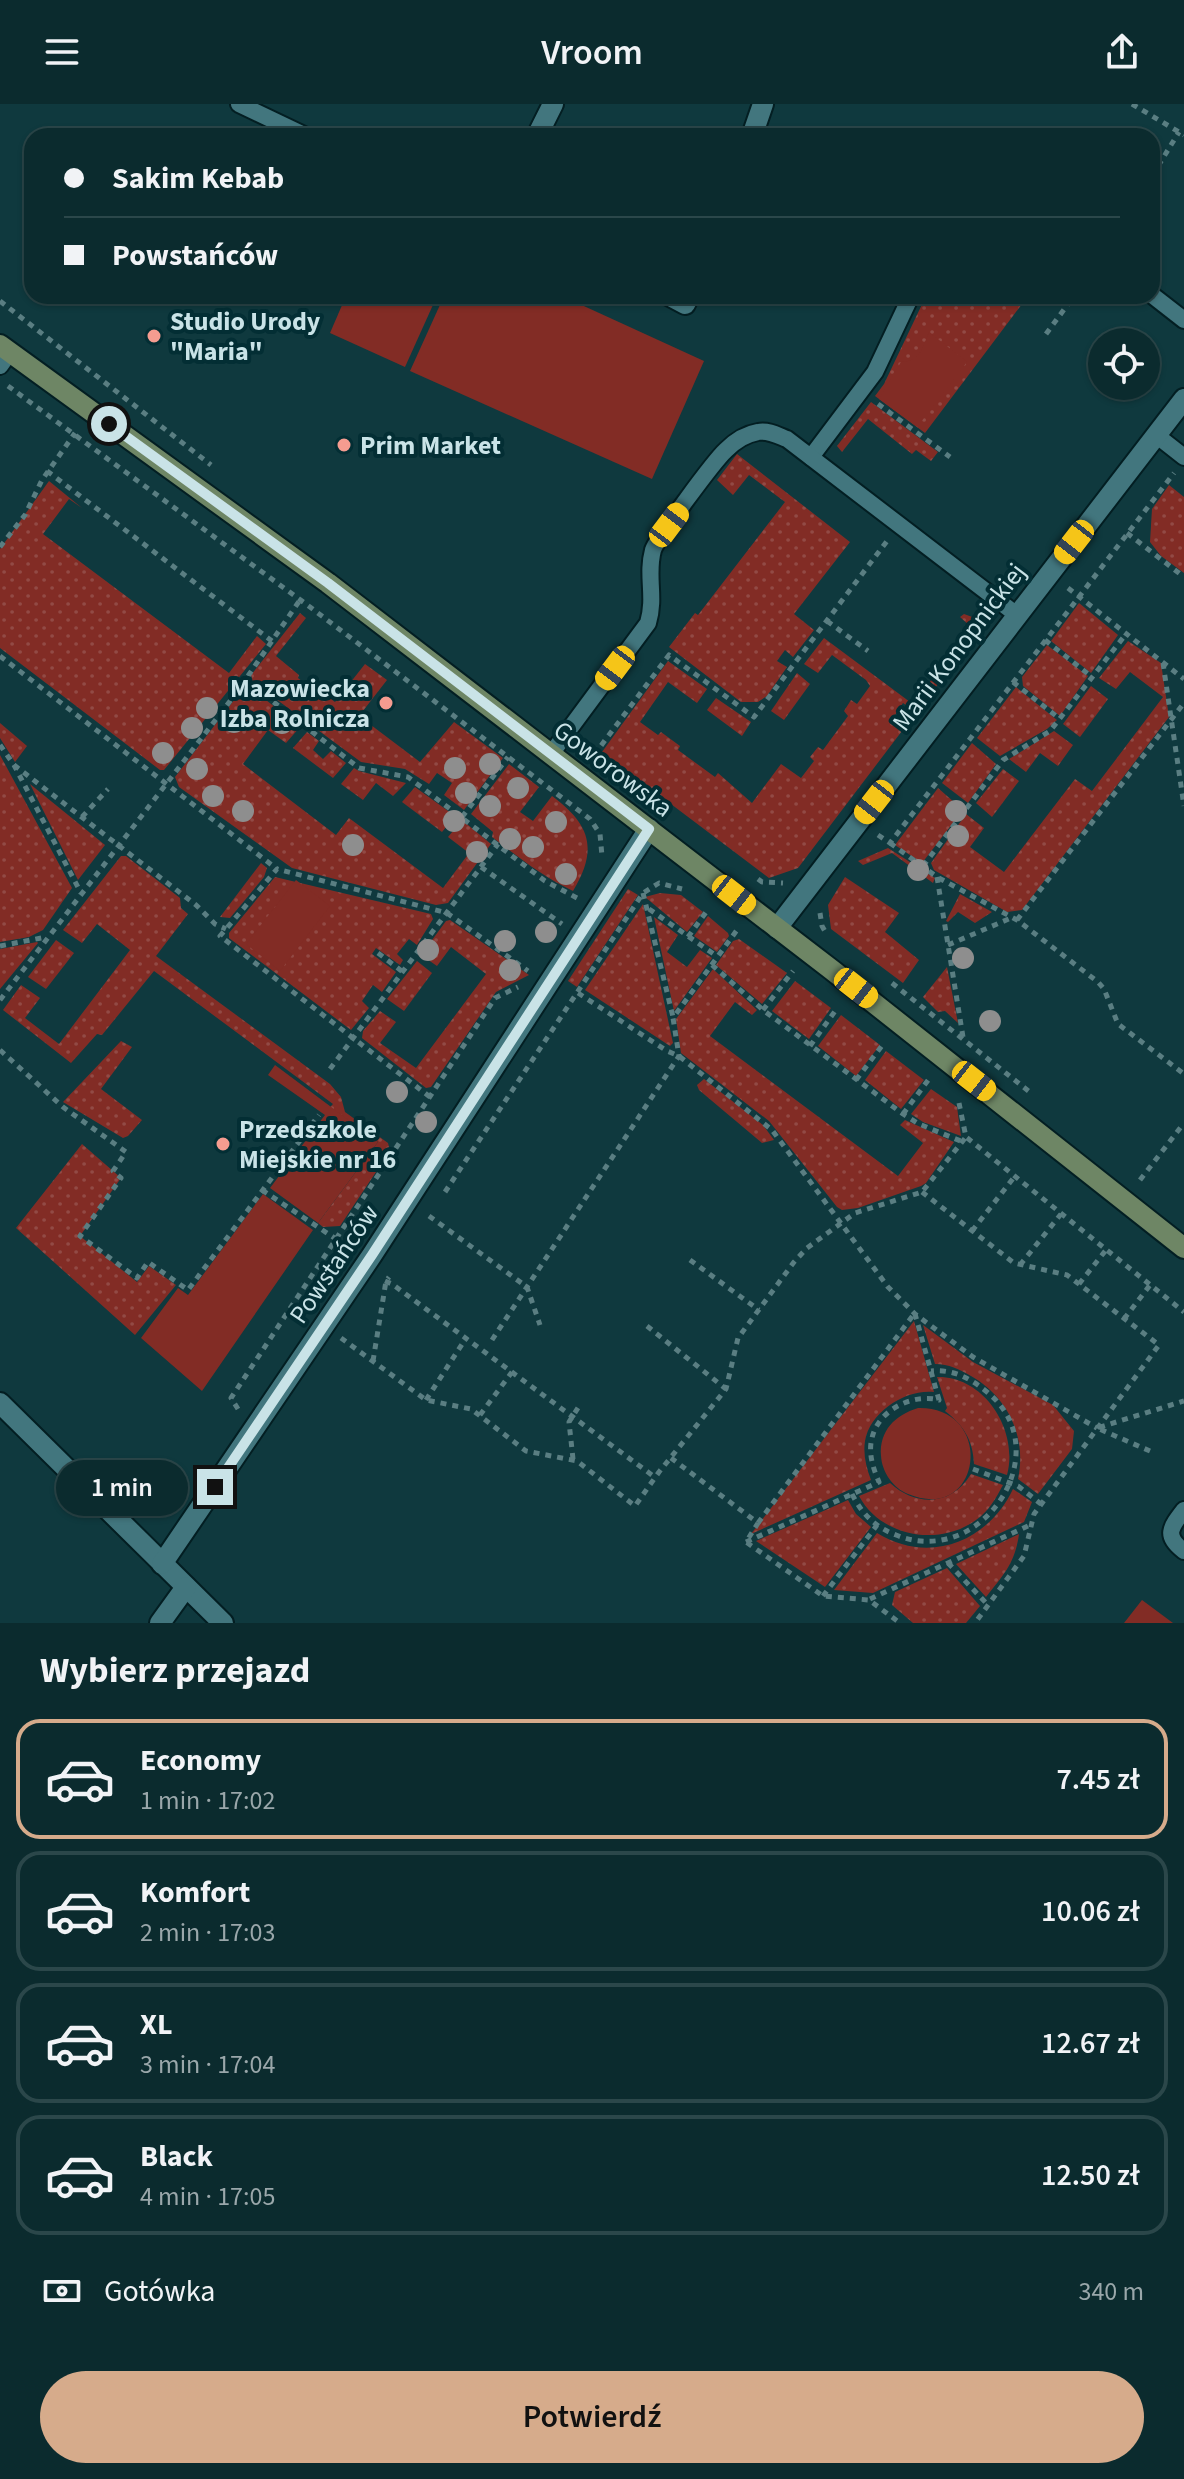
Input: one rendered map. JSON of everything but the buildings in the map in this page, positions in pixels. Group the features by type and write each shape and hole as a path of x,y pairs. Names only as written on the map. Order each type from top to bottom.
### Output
{"street":[{"path":"541,128 553,104"},
{"path":"755,128 763,104"},
{"name":"Goworowska","path":"3,354 328,583 1010,1108 1184,1248"},
{"name":"Marii Konopnickiej","path":"777,928 1184,399"},
{"name":"Powstańców","path":"162,1564 372,1255 649,829"},
{"path":"0,1403 223,1623"},
{"path":"160,1623 186,1587"}],"lane":[{"path":"239,104 289,128"},
{"path":"1160,301 1184,320"},
{"path":"811,457 883,359 907,304"},
{"path":"551,754 648,623 653,599 649,570 655,545 723,452 742,438 757,432 770,432 787,439 1017,615"},
{"path":"1156,435 1179,464"},
{"path":"1184,1510 1170,1535 1173,1543 1184,1551"}],"path":[{"path":"1132,104 1181,133 1160,164"},
{"path":"1046,334 1068,304"},
{"path":"0,382 75,433 300,600 597,826 602,848 599,867"},
{"path":"861,391 950,457"},
{"path":"0,547 25,515 47,471 75,433"},
{"path":"890,843 1179,464"},
{"path":"47,471 272,641"},
{"path":"594,755 669,655 754,717 900,523"},
{"path":"1127,533 1184,577"},
{"path":"1049,573 1184,679"},
{"path":"0,1000 245,680 300,600"},
{"path":"827,621 868,651"},
{"path":"923,866 1003,760 1050,731 1126,634"},
{"path":"1045,640 1092,677"},
{"path":"0,656 277,869 447,913 532,974 527,982 495,998 231,1398 239,1410 231,1422"},
{"path":"1163,662 1184,806"},
{"path":"245,680 359,768 408,777 545,881 580,899"},
{"path":"1013,682 1060,719"},
{"path":"948,945 1014,919 1184,703"},
{"path":"0,745 14,765 81,893"},
{"path":"462,817 508,757"},
{"path":"14,765 196,905 215,924 226,929"},
{"path":"82,817 108,789"},
{"path":"874,832 937,877 1014,919 1098,982 1118,1024 1184,1074"},
{"path":"330,1069 498,844"},
{"path":"481,867 564,925"},
{"path":"277,869 220,936 430,1097"},
{"path":"750,873 762,882 773,884 784,883 792,877"},
{"path":"937,877 963,1038"},
{"path":"422,1227 643,893 650,886 664,883 679,886 689,894"},
{"path":"556,937 588,887"},
{"path":"492,1340 679,1056 643,893"},
{"path":"699,901 718,916"},
{"path":"823,902 822,926 837,942"},
{"path":"648,908 718,957"},
{"path":"688,937 709,908"},
{"path":"728,923 748,938"},
{"path":"673,1018 737,930"},
{"path":"0,946 47,937"},
{"path":"378,953 403,972"},
{"path":"781,963 805,981"},
{"path":"712,965 763,1010 903,1114 919,1124 964,1140 1015,1176 1184,1312"},
{"path":"763,1010 793,971"},
{"path":"890,982 1034,1095"},
{"path":"578,993 679,1056 772,1130 888,1287 915,1314 973,1357 1097,1428 1150,1451"},
{"path":"827,998 849,1016"},
{"path":"810,1046 838,1007"},
{"path":"872,1034 895,1052"},
{"path":"856,1080 884,1043"},
{"path":"0,1050 63,1107 126,1152 113,1171 121,1178 80,1236 137,1278 148,1262 188,1290 319,1115"},
{"path":"918,1070 940,1088"},
{"path":"903,1114 929,1079"},
{"path":"340,1338 426,1400 471,1409 526,1451 573,1459 635,1506 726,1389 734,1346 807,1248 855,1213 922,1192 964,1140 961,1104 950,1096"},
{"path":"1140,1180 1184,1123"},
{"path":"1128,1170 1151,1188"},
{"path":"972,1231 1015,1176"},
{"path":"262,1190 336,1239"},
{"path":"922,1192 1020,1265 1067,1275 1159,1345 1041,1504 1030,1525 1024,1556 975,1623"},
{"path":"1020,1265 1061,1214"},
{"path":"429,1216 527,1287 540,1325"},
{"path":"1079,1284 1106,1250"},
{"path":"690,1260 759,1310"},
{"path":"373,1361 383,1282 393,1271"},
{"path":"383,1282 466,1338 656,1478"},
{"path":"1124,1319 1150,1285"},
{"path":"746,1542 879,1482 873,1468 871,1441 875,1428 907,1402 931,1398 939,1400 915,1314"},
{"path":"746,1542 915,1314"},
{"path":"332,1350 349,1325"},
{"path":"647,1326 726,1389"},
{"path":"426,1400 466,1338"},
{"path":"852,1494 865,1515 877,1525 908,1540 926,1542 954,1538 988,1518 1014,1469 1012,1431 1002,1408 992,1396 968,1379 942,1370 931,1371"},
{"path":"480,1415 512,1372"},
{"path":"1097,1428 1184,1401"},
{"path":"573,1459 569,1422 581,1403"},
{"path":"671,1458 758,1523"},
{"path":"973,1469 1009,1482 1041,1504"},
{"path":"823,1596 877,1525"},
{"path":"746,1542 823,1596 869,1600 1030,1525"},
{"path":"948,1563 988,1605"},
{"path":"869,1600 900,1623"}],"shaded area":[{"path":"343,304 433,304 405,367 330,333"},
{"path":"440,304 579,304 704,361 652,479 410,371"},
{"path":"922,304 1022,304 925,433 875,396 884,384"},
{"path":"929,332 967,362 917,427 879,399 901,362 913,359 920,353"},
{"path":"871,402 938,452 931,461 916,450 912,454 868,419 842,452 837,446"},
{"path":"737,454 850,542 794,614 814,630 793,657 785,650 777,661 787,667 767,696 758,702 741,702 669,647 695,613 698,615 785,502 749,475 733,495 717,480"},
{"path":"49,481 82,508 69,499 43,534 229,673 257,636 266,644 164,770 0,648 0,549"},
{"path":"1169,485 1184,497 1184,573 1161,556 1150,542 1152,509"},
{"path":"1079,603 1118,635 1091,673 1051,641"},
{"path":"300,613 306,618 276,656 308,686 311,684 335,702 365,664 387,680 359,716 420,762 454,722 503,758 464,810 444,795 452,783 437,773 429,784 405,769 361,762 253,682 251,675"},
{"path":"964,614 975,618 978,630 930,695 924,690 970,626 960,617"},
{"path":"824,638 910,702 914,699 923,704 917,713 903,703 893,718 905,727 798,868 769,878 602,752 668,661 707,689 697,703 668,682 640,722 658,735 661,732 680,746 678,750 715,777 718,773 752,803 781,764 801,778 814,761 810,757 818,747 823,750 848,716 844,711 851,700 857,704 870,686 832,655 818,673 804,664"},
{"path":"1128,641 1161,663 1169,717 1022,910 1007,912 934,870 931,863 966,814 984,828 970,847 1004,872 1075,779 1092,791 1163,697 1130,672 1116,689 1099,678"},
{"path":"1047,645 1088,676 1060,716 1023,686 1022,677"},
{"path":"797,673 810,684 784,720 771,711"},
{"path":"1091,686 1108,699 1080,737 1063,724"},
{"path":"244,687 252,689 300,727 286,743 268,730 243,764 336,835 349,818 443,888 469,853 448,837 462,820 491,844 448,903 436,905 292,868 179,787 175,777"},
{"path":"1016,687 1057,720 1000,756 977,738"},
{"path":"716,698 751,722 742,736 707,710"},
{"path":"0,723 27,746 15,762 0,738"},
{"path":"1054,731 1073,745 1058,766 1040,753 1026,772 1009,759"},
{"path":"307,732 319,741 313,750 323,759 331,751 346,763 333,778 293,748"},
{"path":"972,743 996,764 968,803 942,783"},
{"path":"0,755 72,888 43,930 29,937 0,942"},
{"path":"509,764 539,787 520,812 533,821 552,796 575,817 582,828 588,850 586,863 573,891 511,852 471,814"},
{"path":"354,768 406,783 393,796 376,783 363,800 341,784"},
{"path":"1003,769 1019,781 992,817 976,803"},
{"path":"30,784 105,845 78,880"},
{"path":"415,787 455,816 442,832 402,802"},
{"path":"938,788 963,810 922,863 895,845"},
{"path":"888,848 935,878 933,883 892,853 863,865 858,861"},
{"path":"121,856 126,856 180,898 181,908 188,914 156,956 330,1084 341,1097 345,1112 388,1143 390,1151 340,1226 323,1227 318,1223 378,1142 330,1107 333,1104 154,971 102,1035 97,1034 71,1063 3,1010 21,985 40,998 25,1018 59,1044 130,950 97,924 82,943 63,930"},
{"path":"261,863 267,868 264,877 230,918 220,917"},
{"path":"275,877 431,914 433,919 417,945 409,939 397,954 403,960 400,965 376,948 372,954 396,972 382,992 373,985 362,1001 369,1008 351,1030 229,938 229,933"},
{"path":"845,877 899,913 885,932 919,960 903,983 831,929 828,905"},
{"path":"296,880 330,906 280,971 246,944"},
{"path":"628,889 638,895 577,987 568,981"},
{"path":"660,893 681,895 703,912 687,932 645,897"},
{"path":"960,894 992,912 975,923 958,912 946,921"},
{"path":"643,904 673,1043 670,1046 585,990"},
{"path":"708,916 729,936 717,952 694,936"},
{"path":"654,917 678,935 667,952 687,967 700,950 712,958 674,1011"},
{"path":"450,920 529,975 496,992 431,1087 426,1088 362,1038 363,1031 380,1011 396,1022 380,1043 416,1068 486,974 451,947 437,966 421,955 446,921"},
{"path":"739,939 787,973 762,1004 716,965 733,941"},
{"path":"56,940 74,953 46,989 28,977"},
{"path":"38,943 0,989 0,949"},
{"path":"417,961 432,973 404,1011 387,999"},
{"path":"947,967 958,1023 945,1011 938,1012 923,997"},
{"path":"713,969 757,1010 752,1015 735,1002 710,1036 898,1176 923,1143 900,1125 905,1120 954,1142 926,1183 858,1208 842,1210 769,1121 681,1053 676,1019"},
{"path":"795,981 831,1008 809,1039 772,1011"},
{"path":"841,1015 880,1045 856,1076 818,1046"},
{"path":"121,1041 132,1047 101,1089 142,1120 123,1138 63,1102"},
{"path":"886,1051 924,1080 901,1109 865,1080"},
{"path":"275,1065 378,1142 318,1223 270,1188 325,1115 268,1075"},
{"path":"704,1079 763,1125 774,1140 762,1143 699,1090 697,1085"},
{"path":"931,1089 957,1107 961,1136 923,1122 911,1114"},
{"path":"82,1144 121,1178 80,1236 137,1282 149,1266 176,1285 135,1335 16,1228"},
{"path":"263,1194 313,1230 202,1391 141,1338 178,1288 188,1295"},
{"path":"914,1321 934,1392 912,1394 890,1404 874,1421 864,1446 871,1480 751,1534"},
{"path":"923,1325 973,1362 1053,1405 1074,1431 1072,1449 1038,1494 1018,1479 1020,1448 1005,1407 971,1376 954,1367 935,1364"},
{"path":"937,1377 954,1379 970,1386 994,1409 1008,1441 1007,1475 974,1464 966,1434 945,1411 947,1408"},
{"path":"918,1408 943,1412 960,1425 969,1443 970,1462 965,1480 952,1493 933,1499 908,1494 898,1488 889,1479 882,1462 881,1447 890,1425"},
{"path":"971,1474 1003,1485 981,1516 945,1533 912,1534 896,1529 881,1521 859,1496 890,1483 911,1496 933,1500 954,1492"},
{"path":"1013,1489 1032,1502 1024,1522 873,1593 834,1590 877,1533 917,1547 955,1543 989,1523"},
{"path":"848,1500 856,1514 871,1527 825,1587 756,1541"},
{"path":"1019,1534 1012,1561 986,1597 956,1564"},
{"path":"947,1568 980,1606 966,1623 913,1623 892,1605 895,1592"},
{"path":"1142,1600 1173,1623 1124,1623"}],"place":[{"name":"Studio Urody \"Maria\"","path":"154,336"},
{"name":"Prim Market","path":"344,445"},
{"name":"Mazowiecka Izba Rolnicza","path":"386,703"},
{"name":"Przedszkole Miejskie nr 16","path":"223,1144"}],"route":[{"path":"109,424 328,583 649,829 372,1255 215,1487"}]}
